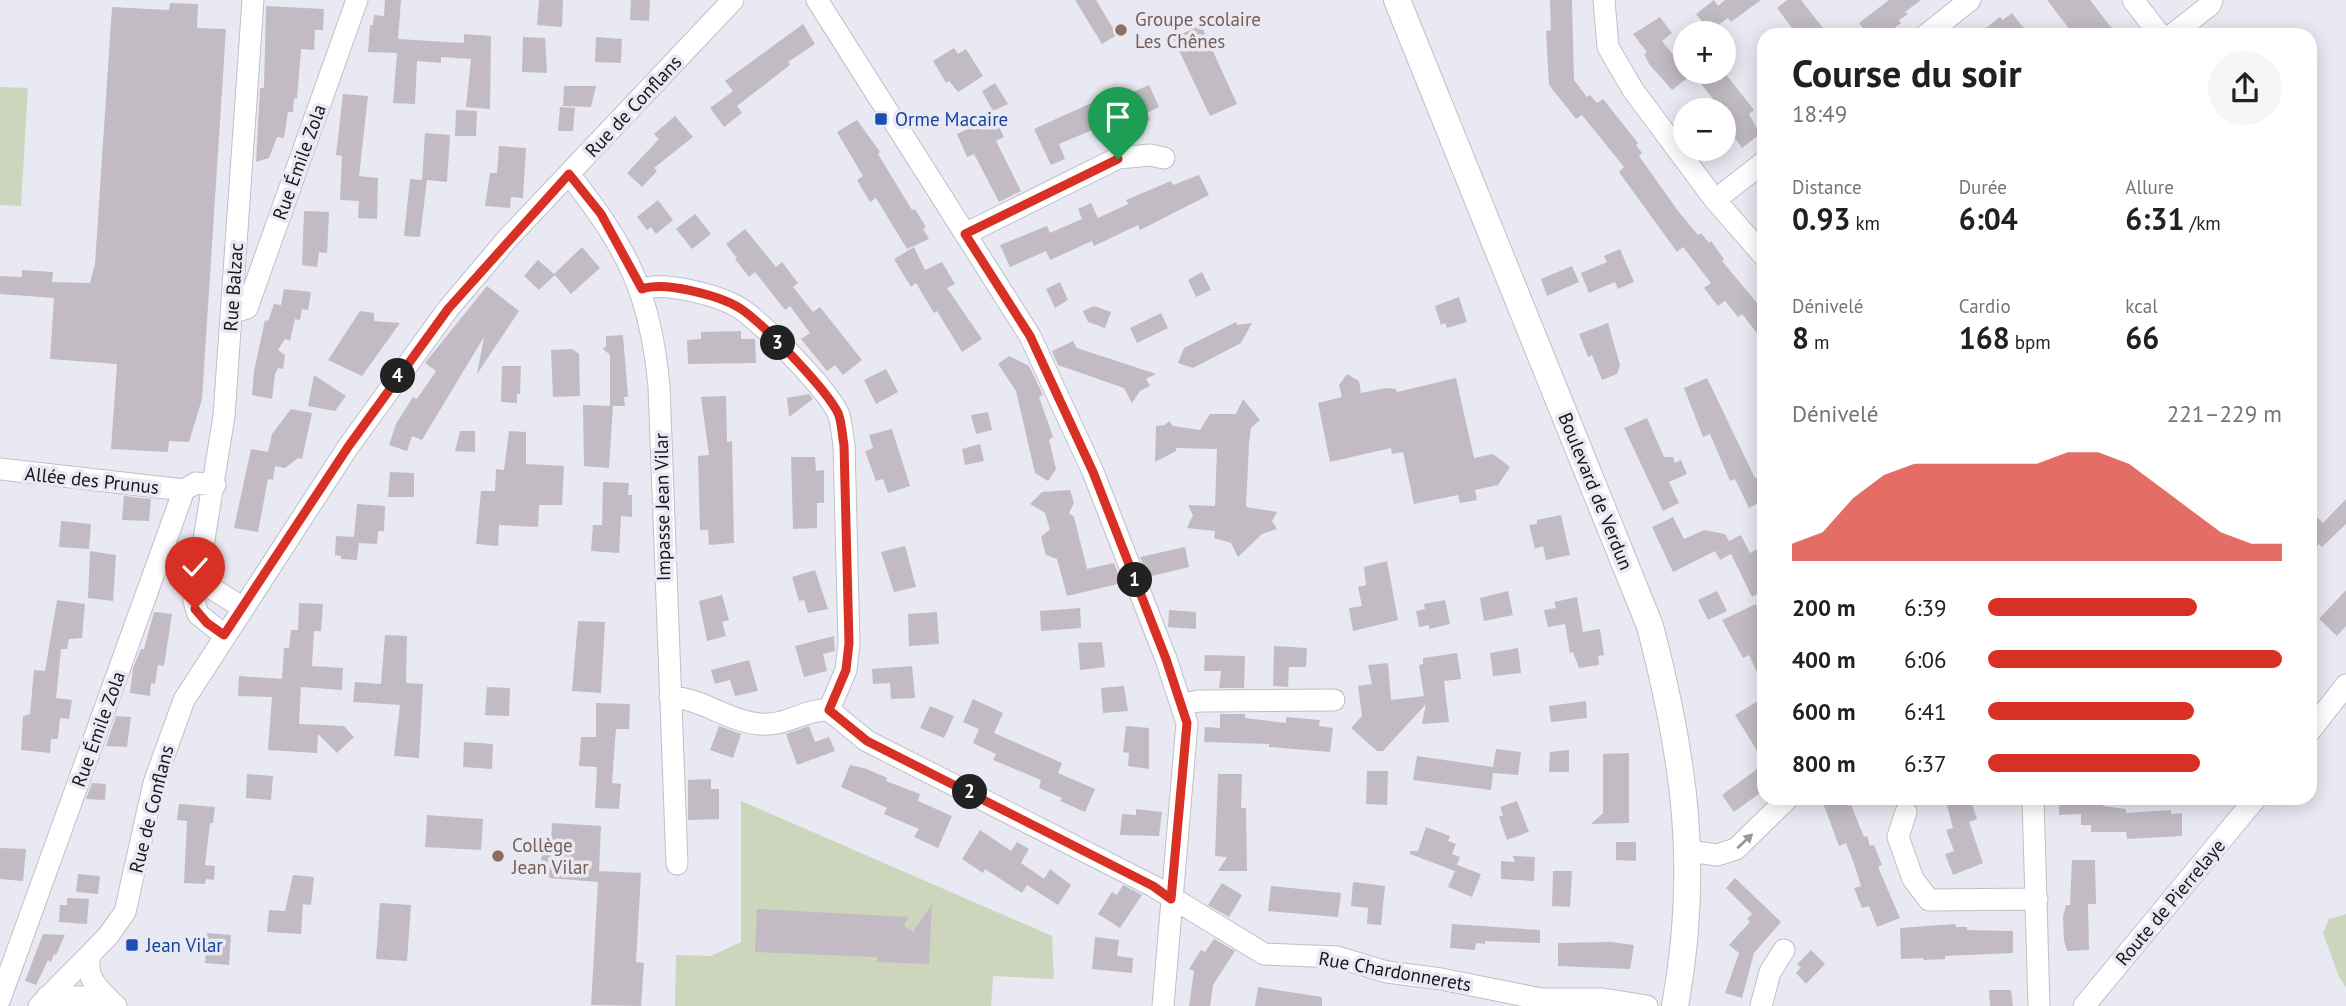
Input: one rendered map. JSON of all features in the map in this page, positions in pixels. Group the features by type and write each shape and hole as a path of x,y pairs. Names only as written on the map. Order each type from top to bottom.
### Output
{"main road":[{"name":"Boulevard de Verdun","path":"1397,0 1650,626 1672,712 1684,779 1689,851 1686,935 1675,1006"}],"street":[{"name":"Rue Balzac","path":"224,635 207,623 195,609 194,601 215,485 224,416 253,0"},
{"name":"Rue Émile Zola","path":"231,313 247,308 357,0"},
{"name":"Rue de Conflans","path":"43,1002 120,921 128,906 162,754 184,700 348,447 448,309 569,174 733,0"},
{"path":"817,0 1030,336 1093,472 1181,705 1187,723 1163,1006"},
{"path":"1604,0 1608,47 1633,90 1715,200 1757,248"},
{"path":"1935,28 1970,0"},
{"path":"2133,0 2155,28"},
{"path":"2181,28 2210,5 2212,0"},
{"path":"965,234 1118,159 1150,155 1164,158"},
{"path":"1715,200 1757,167"},
{"name":"Impasse Jean Vilar","path":"569,174 601,214 642,289 653,331 659,386 677,864"},
{"path":"642,289 663,285 698,293 742,309 790,354 838,414 844,445 849,643 846,670 829,710 765,725 734,719 697,702 670,697"},
{"name":"Allée des Prunus","path":"0,470 184,490"},
{"path":"184,490 196,483 215,485"},
{"name":"Rue Émile Zola","path":"0,999 184,490"},
{"path":"200,572 211,588 242,607"},
{"path":"2317,723 2346,685"},
{"path":"1181,705 1198,701 1334,700"},
{"name":"Rue Chardonnerets","path":"829,710 867,741 1141,880 1264,954 1337,957 1387,972 1441,979 1541,999 1603,999 1647,1006"},
{"path":"1689,851 1717,855 1736,849 1781,805"},
{"path":"2034,805 2039,1006"},
{"name":"Route de Pierrelaye","path":"2084,1006 2250,805"},
{"path":"1906,812 1898,837 1913,879 1928,900 2037,899"},
{"path":"1761,1006 1770,972 1784,950"},
{"path":"90,954 88,965 92,980 110,1001"},
{"path":"43,1002 110,1001"}],"green space":[{"path":"0,87 28,88 21,206 0,205"},
{"path":"741,801 1052,936 1054,979 993,976 991,1006 675,1006 676,955 711,956 741,942"},
{"path":"2346,914 2346,987 2339,977 2323,933 2329,919"}],"building":[{"path":"385,0 401,0 398,39 464,43 464,34 491,36 490,109 466,107 471,59 441,57 441,63 417,61 415,104 393,103 397,53 368,52 370,25 373,25 374,15 384,16"},
{"path":"539,0 563,0 562,27 537,25"},
{"path":"631,0 650,0 649,21 630,20"},
{"path":"1075,0 1096,0 1117,35 1102,44"},
{"path":"1550,0 1572,0 1574,80 1587,97 1590,95 1597,103 1603,99 1638,143 1636,145 1642,153 1639,156 1678,211 1698,235 1701,233 1709,243 1711,241 1724,259 1722,261 1757,303 1757,333 1742,314 1738,317 1725,301 1718,306 1704,288 1711,283 1683,247 1677,252 1619,172 1624,167 1582,115 1576,119 1549,85 1546,31 1551,30"},
{"path":"1714,0 1718,6 1725,0 1761,0 1732,21 1728,18 1724,21 1702,21 1696,14"},
{"path":"1787,0 1801,0 1823,28 1792,28 1777,8"},
{"path":"1889,0 1921,0 1905,12 1908,14 1899,20 1901,23 1894,28 1863,28 1859,23"},
{"path":"2047,0 2090,0 2112,28 2069,28"},
{"path":"170,3 198,4 197,28 226,29 202,399 189,442 169,441 168,452 111,449 117,364 50,359 54,298 0,294 0,276 22,277 22,270 53,272 52,282 90,283 95,264 112,7 169,10"},
{"path":"266,6 324,9 323,30 315,30 314,50 301,49 297,99 294,98 293,112 288,112 284,138 277,137 269,158 256,162 260,88 264,88"},
{"path":"2012,13 2024,28 1986,28 2000,17 2003,20"},
{"path":"1660,17 1672,33 1662,41 1673,55 1673,84 1680,84 1672,90 1649,64 1644,54 1647,52 1633,34"},
{"path":"803,24 815,44 788,62 790,65 737,106 742,113 724,127 710,108 733,91 725,81"},
{"path":"1201,25 1237,104 1210,116 1173,38"},
{"path":"523,37 545,38 547,73 522,72"},
{"path":"596,37 622,39 621,63 595,62"},
{"path":"954,48 958,54 966,49 983,76 958,92 949,81 946,83 933,61"},
{"path":"995,83 1008,104 993,111 982,91"},
{"path":"1701,84 1733,84 1754,110 1749,114 1757,129 1757,136 1742,148 1736,140 1736,98 1712,98"},
{"path":"1149,85 1159,107 1147,113 1150,120 1104,142 1097,128 1059,144 1065,159 1051,165 1034,129 1100,99 1103,105"},
{"path":"564,86 596,86 591,107 563,106"},
{"path":"343,94 368,96 359,176 378,178 377,219 358,218 359,201 340,200 342,156 336,155"},
{"path":"560,107 575,108 573,131 558,131"},
{"path":"456,110 477,111 476,136 455,136"},
{"path":"675,116 693,137 654,168 657,171 642,187 627,173 659,139 654,134"},
{"path":"994,117 1004,137 996,141 1021,191 999,202 974,154 967,157 957,134"},
{"path":"857,120 880,152 878,154 912,210 915,209 926,227 923,229 929,239 907,249 876,198 870,202 857,180 863,176 837,132"},
{"path":"425,133 450,135 447,182 427,180 420,237 404,236 410,179 422,180"},
{"path":"499,146 526,148 523,198 511,197 510,208 485,206 490,173 497,173"},
{"path":"1199,175 1209,195 1140,230 1138,225 1094,246 1092,241 1050,260 1046,251 1010,267 1000,245 1047,226 1050,233 1082,219 1078,209 1091,203 1098,218 1128,204 1126,200 1171,181 1173,185"},
{"path":"658,200 673,220 656,234 651,227 647,230 637,217"},
{"path":"304,211 329,212 327,253 319,252 317,267 302,265"},
{"path":"695,214 711,234 692,249 676,229"},
{"path":"745,229 776,267 782,262 798,283 793,287 813,312 820,307 862,360 843,375 835,365 827,371 801,339 810,333 790,306 785,310 755,272 749,277 735,259 737,258 726,244"},
{"path":"582,247 600,268 571,294 554,274"},
{"path":"914,247 925,270 942,262 955,284 947,288 982,339 962,352 937,311 934,313 916,283 911,287 894,259"},
{"path":"1620,249 1634,282 1618,289 1615,282 1589,293 1581,273 1607,262 1604,256"},
{"path":"538,260 555,275 539,290 524,276"},
{"path":"1572,266 1579,282 1547,296 1541,279"},
{"path":"1202,272 1211,290 1196,297 1188,280"},
{"path":"1060,282 1068,300 1055,308 1046,289"},
{"path":"487,286 519,311 477,374 484,337 422,440 412,436 407,451 389,445 396,424 413,397 417,399 436,371 425,363"},
{"path":"284,289 311,292 308,310 302,309 300,320 295,319 290,341 285,339 278,350 285,355 283,369 278,368 275,374 272,399 252,395 254,371 265,320 268,321 274,304 281,305"},
{"path":"1459,297 1467,322 1447,328 1445,323 1441,325 1435,306"},
{"path":"1094,306 1111,312 1105,328 1088,322 1083,311"},
{"path":"360,311 374,313 374,321 400,323 362,376 328,360"},
{"path":"1161,313 1168,328 1137,343 1130,328"},
{"path":"1236,322 1237,325 1252,323 1241,343 1193,368 1178,363 1184,348"},
{"path":"1608,323 1620,365 1617,374 1602,380 1592,355 1588,357 1579,334"},
{"path":"741,331 741,339 755,339 756,363 688,364 687,340 701,339 701,332"},
{"path":"623,335 628,397 624,397 625,406 613,406 609,468 584,466 583,405 610,406 610,355 602,348 606,347 606,336"},
{"path":"1073,341 1077,348 1156,374 1146,379 1150,386 1140,391 1132,403 1124,388 1058,365 1052,351"},
{"path":"572,349 579,354 580,396 553,397 551,350"},
{"path":"1009,356 1029,366 1043,395 1039,397 1053,437 1049,440 1056,469 1048,481 1035,473 1016,391 998,364"},
{"path":"502,366 521,366 517,403 501,402"},
{"path":"886,369 898,392 876,404 864,380"},
{"path":"1347,374 1359,381 1361,393 1386,388 1396,389 1397,392 1456,378 1474,458 1493,454 1510,467 1498,485 1475,490 1477,500 1460,503 1458,495 1414,504 1403,452 1392,454 1391,448 1330,462 1318,403 1342,397 1339,385"},
{"path":"314,375 346,396 335,411 308,406"},
{"path":"1707,378 1755,478 1757,477 1757,504 1749,508 1735,479 1730,481 1710,434 1703,437 1684,388"},
{"path":"809,394 813,399 789,417 787,398"},
{"path":"726,396 727,442 732,441 734,543 709,545 708,530 700,530 698,456 709,455 701,397"},
{"path":"1243,399 1260,420 1251,428 1246,507 1277,512 1272,521 1277,529 1262,534 1238,557 1231,543 1214,538 1215,531 1187,528 1193,515 1188,505 1215,506 1217,449 1176,448 1176,451 1155,462 1156,426 1165,425 1169,421 1173,426 1200,430 1210,414 1236,414"},
{"path":"291,409 312,413 302,459 298,458 285,468 275,466 273,480 268,479 258,532 234,528 251,449 268,452 272,434"},
{"path":"988,412 992,430 976,434 971,415"},
{"path":"1647,418 1664,457 1673,457 1675,463 1681,460 1687,474 1669,482 1679,503 1663,511 1624,428"},
{"path":"892,429 910,486 888,493 883,479 876,481 865,451 873,448 869,435"},
{"path":"460,431 475,431 475,452 455,451"},
{"path":"509,431 526,432 526,464 564,466 562,505 539,505 538,527 499,525 498,546 476,544 481,491 495,491 496,469 504,470"},
{"path":"980,444 984,461 965,465 962,449"},
{"path":"791,457 815,457 816,471 824,470 824,503 817,503 817,528 793,529"},
{"path":"390,472 414,473 414,497 388,497"},
{"path":"603,482 629,483 628,495 632,495 632,517 621,516 619,553 591,551 593,525 602,525"},
{"path":"1070,490 1074,503 1069,513 1074,517 1087,569 1114,563 1122,583 1067,596 1057,559 1046,555 1041,537 1050,529 1045,513 1030,504 1042,492"},
{"path":"124,496 151,499 149,521 122,520"},
{"path":"2346,499 2346,524 2322,547 2319,544 2317,546 2317,517 2323,523"},
{"path":"357,504 385,506 384,531 378,531 377,544 359,543 357,560 341,559 341,556 335,555 336,536 354,537"},
{"path":"1561,515 1570,555 1546,560 1543,546 1535,549 1529,525 1537,524 1537,520"},
{"path":"1673,517 1684,539 1704,530 1725,534 1729,541 1741,535 1750,553 1757,550 1757,594 1752,597 1731,554 1720,560 1715,551 1673,572 1652,527"},
{"path":"61,521 91,524 89,549 59,547"},
{"path":"905,546 916,587 894,592 881,552"},
{"path":"1185,547 1189,567 1148,577 1140,557"},
{"path":"90,551 116,555 113,601 88,598"},
{"path":"1387,561 1398,620 1353,631 1349,608 1362,606 1358,587 1366,585 1364,567"},
{"path":"815,570 828,609 808,613 804,600 799,601 792,577"},
{"path":"2346,590 2346,626 2337,636 2319,619"},
{"path":"1508,591 1513,615 1484,621 1480,598"},
{"path":"1717,591 1727,611 1708,620 1698,600"},
{"path":"722,595 729,620 722,622 726,636 707,641 699,601"},
{"path":"1577,597 1583,632 1600,629 1604,655 1598,656 1599,665 1579,668 1573,652 1570,653 1565,624 1548,627 1544,610 1556,608 1554,602"},
{"path":"57,600 85,604 82,638 69,639 67,649 61,649 56,698 72,700 69,719 60,718 58,739 51,739 50,753 21,750 23,716 30,714 34,670 45,671"},
{"path":"1445,600 1450,624 1429,629 1429,625 1419,627 1416,611 1425,609 1424,604"},
{"path":"299,603 323,604 321,631 314,631 312,666 343,668 342,690 301,687 299,724 344,726 354,737 337,753 318,734 317,753 268,750 272,697 238,696 239,676 282,679 284,648 289,648 291,630 298,630"},
{"path":"1756,604 1757,672 1749,655 1743,658 1722,620"},
{"path":"1080,608 1081,628 1041,631 1040,611"},
{"path":"1169,610 1196,612 1196,629 1168,627"},
{"path":"154,612 172,614 164,666 158,665 155,684 151,683 150,696 130,693 133,668 141,649 144,649"},
{"path":"937,612 939,644 909,646 908,614"},
{"path":"578,621 605,622 601,693 572,691"},
{"path":"385,635 407,636 406,683 423,684 419,758 394,756 400,705 353,702 355,682 381,684"},
{"path":"834,636 835,651 823,654 827,671 804,677 795,646"},
{"path":"1102,642 1105,667 1080,670 1078,643"},
{"path":"1274,646 1307,648 1306,667 1289,667 1288,687 1273,686"},
{"path":"1518,648 1521,673 1493,676 1490,653"},
{"path":"1457,653 1461,679 1444,681 1449,722 1422,724 1426,704 1383,751 1377,751 1351,728 1362,716 1358,686 1372,684 1368,665 1388,663 1391,700 1424,696 1419,665 1423,664 1423,658"},
{"path":"1205,655 1245,656 1244,688 1219,688 1221,671 1204,671"},
{"path":"749,660 758,691 735,696 730,680 715,684 711,670"},
{"path":"912,666 915,698 891,699 890,683 873,684 872,669"},
{"path":"1124,686 1128,711 1103,713 1101,688"},
{"path":"487,687 510,688 509,716 485,715"},
{"path":"973,699 1003,713 994,733 1062,763 1058,773 1095,789 1085,812 1039,788 1041,780 993,760 996,754 973,743 979,729 963,722"},
{"path":"1586,701 1587,718 1551,722 1549,706"},
{"path":"1757,701 1757,751 1735,715"},
{"path":"596,703 630,704 629,729 616,729 612,783 621,784 619,809 595,808 597,767 579,766 581,737 596,737"},
{"path":"930,706 954,716 944,738 920,728"},
{"path":"1220,714 1245,714 1245,718 1286,723 1286,717 1320,720 1319,726 1333,728 1330,752 1269,747 1269,744 1204,742 1205,727 1220,728"},
{"path":"116,716 131,717 127,747 106,746"},
{"path":"719,726 741,734 733,758 710,750"},
{"path":"809,726 815,742 829,737 835,751 797,765 786,734"},
{"path":"1126,726 1149,728 1149,769 1128,766 1129,753 1123,752"},
{"path":"464,742 493,744 492,769 463,767"},
{"path":"1496,749 1521,752 1518,775 1493,773 1491,790 1413,780 1417,756 1493,767"},
{"path":"1569,750 1569,772 1549,772 1550,752"},
{"path":"1629,753 1629,823 1591,824 1603,813 1603,754"},
{"path":"850,765 867,769 887,778 886,781 920,794 918,801 952,816 938,848 914,837 919,829 884,814 887,808 841,787"},
{"path":"1757,769 1757,795 1734,812 1722,795"},
{"path":"1367,771 1388,771 1387,805 1366,804"},
{"path":"247,774 273,776 271,800 246,798"},
{"path":"1218,774 1242,774 1241,808 1246,808 1247,871 1218,871 1227,857 1215,856"},
{"path":"711,779 711,789 719,789 719,819 688,820 688,780"},
{"path":"92,783 106,784 105,800 86,799"},
{"path":"1517,801 1529,832 1507,840 1499,817 1503,815 1500,807"},
{"path":"179,804 215,807 213,823 210,823 205,865 215,866 214,880 206,879 205,884 184,883 187,821 177,820"},
{"path":"1824,805 1851,805 1864,837 1867,836 1870,846 1874,845 1882,865 1878,867 1900,918 1877,927 1869,906 1862,908 1854,888 1861,886 1846,843 1839,846"},
{"path":"1947,805 1972,805 1977,819 1969,822 1983,863 1953,875 1945,854 1954,851 1946,830 1953,828"},
{"path":"2059,805 2103,805 2126,809 2126,813 2171,810 2171,814 2182,813 2182,836 2127,839 2126,832 2091,832 2091,825 2081,825 2081,814 2059,815"},
{"path":"1136,809 1162,812 1159,836 1120,835 1122,814 1136,815"},
{"path":"427,815 483,819 481,850 425,847"},
{"path":"552,823 601,826 599,871 641,873 636,962 644,963 641,1006 591,1005 598,882 549,878 550,863 541,862 543,842 551,843"},
{"path":"1426,827 1450,836 1448,841 1456,844 1452,854 1460,857 1457,865 1481,874 1472,897 1448,887 1455,871 1410,854 1410,851 1418,851"},
{"path":"980,830 1011,851 1017,842 1029,849 1021,863 1044,879 1050,869 1071,885 1058,905 1027,885 1022,893 985,869 983,873 962,859"},
{"path":"1616,842 1636,842 1636,861 1616,860"},
{"path":"0,848 26,849 23,881 0,879"},
{"path":"1513,856 1535,857 1534,881 1501,879 1501,861 1515,862"},
{"path":"2072,860 2095,860 2096,904 2088,904 2089,950 2067,951 2064,940 2063,917 2066,905 2070,905"},
{"path":"1553,871 1572,871 1570,907 1552,906"},
{"path":"78,874 100,876 98,894 76,892"},
{"path":"293,875 314,877 311,905 303,904 301,934 267,932 269,910 285,911"},
{"path":"1735,878 1781,922 1754,953 1742,998 1725,993 1739,953 1729,945 1750,922 1747,919 1752,914 1726,888"},
{"path":"1353,882 1385,886 1381,925 1367,924 1368,908 1351,906"},
{"path":"1222,883 1242,895 1229,917 1208,905"},
{"path":"1123,885 1142,895 1120,928 1098,914 1112,892 1117,895"},
{"path":"1271,886 1341,893 1338,917 1268,911"},
{"path":"67,898 89,899 87,924 59,922 60,905 67,905"},
{"path":"380,903 411,905 407,961 376,959"},
{"path":"932,904 929,964 877,962 877,957 755,952 757,909 908,917 904,926 913,932"},
{"path":"1452,924 1540,930 1540,943 1485,941 1485,944 1476,943 1475,950 1450,948"},
{"path":"1955,924 1956,927 1967,927 1967,930 2013,931 2013,953 1945,956 1945,959 1901,959 1900,928"},
{"path":"207,933 231,935 229,965 205,963"},
{"path":"43,934 65,935 56,955 54,954 51,962 48,960 36,985 25,981"},
{"path":"1095,937 1119,940 1117,956 1133,958 1132,973 1092,969"},
{"path":"1214,939 1235,951 1213,985 1210,1006 1189,1006 1194,971 1189,969 1201,950 1205,952"},
{"path":"1611,942 1634,945 1630,969 1558,966 1558,943"},
{"path":"1811,950 1825,964 1806,984 1796,973 1801,967 1797,964"},
{"path":"1258,987 1322,997 1322,1006 1255,1006"},
{"path":"1989,990 2011,990 2013,1006 1990,1006"}],"place":[{"name":"Groupe scolaire Les Chênes","path":"1121,30"},
{"name":"Orme Macaire","path":"881,119"},
{"name":"Collège Jean Vilar","path":"498,856"},
{"name":"Jean Vilar","path":"132,945"}],"route":[{"path":"195,609 207,623 224,635 348,447 448,309 508,238 569,174 601,214 642,289 663,285 698,293 742,309 790,354 838,414 844,445 849,643 846,670 829,710 855,734 867,741 1153,886 1171,899 1187,723 1166,659 1093,472 1030,336 965,234 1118,159"}]}
